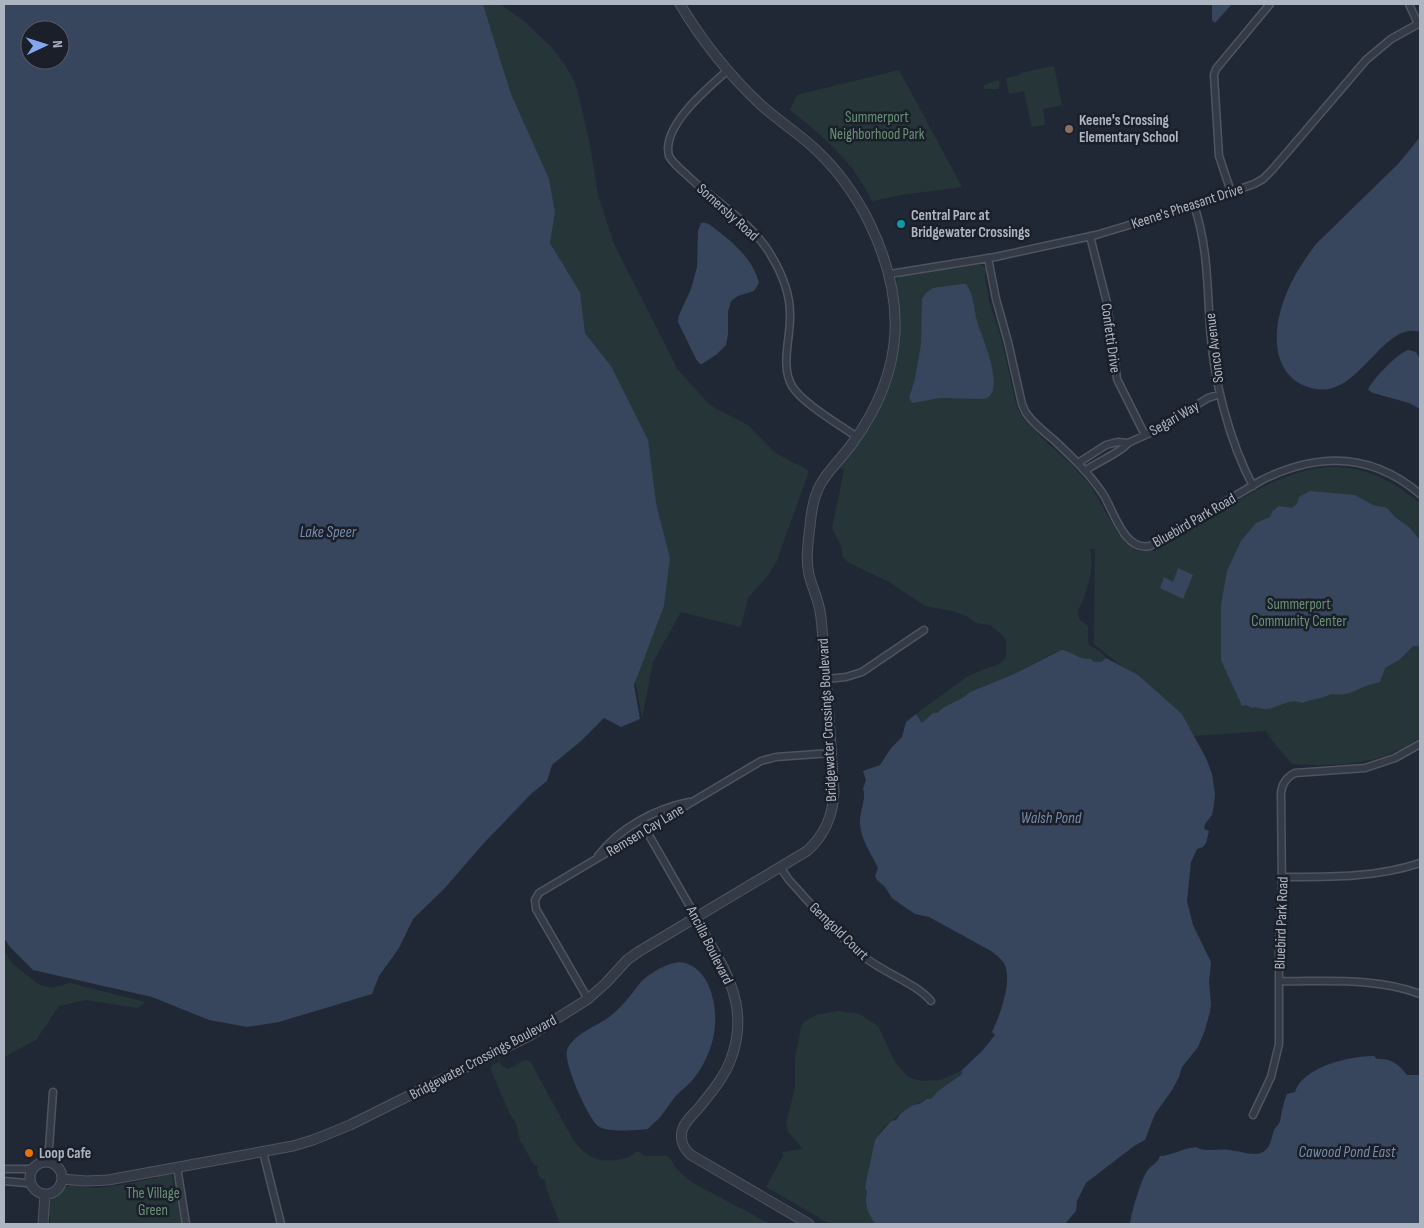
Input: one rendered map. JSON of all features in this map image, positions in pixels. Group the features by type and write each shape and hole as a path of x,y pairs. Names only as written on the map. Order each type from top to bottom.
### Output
{"street":[{"name":"Bridgewater Crossings Boulevard","path":"62,1179 96,1181 263,1152 313,1140 350,1125 512,1044 588,999 632,956 780,867 812,846 822,836 833,807 834,792 820,611 811,581 808,562 812,515 817,492 823,479 868,421 887,378 896,324 890,274 866,215 839,175 814,148 770,113 728,70 698,32 680,4"},
{"path":"1231,192 1220,162 1214,75 1216,69 1270,4"},
{"path":"1409,4 1419,23"},
{"name":"Keene's Pheasant Drive","path":"890,274 988,258 1090,236 1194,206 1254,184 1267,176 1366,60 1387,42 1419,23"},
{"name":"Somersby Road","path":"728,70 682,115 669,144 669,156 699,186 746,225 768,250 780,272 788,296 790,313 787,366 792,385 807,401 857,437"},
{"name":"Sonco Avenue","path":"1194,206 1202,232 1206,258 1210,335 1214,366 1220,394 1240,458 1253,486"},
{"name":"Confetti Drive","path":"1090,236 1107,303 1117,379 1145,435"},
{"name":"Bluebird Park Road","path":"988,258 996,299 1024,409 1033,421 1086,470 1103,493 1126,537 1133,544 1141,547 1154,544 1280,472 1317,462 1345,461 1384,470 1420,494"},
{"name":"Segari Way","path":"1086,470 1124,448 1128,443 1208,398 1220,394"},
{"name":"Segari Way","path":"1078,463 1106,445 1118,442 1128,443"},
{"path":"826,680 862,672 924,630"},
{"name":"Bluebird Park Road","path":"1253,1115 1265,1093 1276,1061 1279,1036 1282,878 1281,792 1283,785 1292,774 1365,768 1395,758 1420,744"},
{"name":"Remsen Cay Lane","path":"588,999 538,913 535,900 542,890 765,759 831,753"},
{"name":"Remsen Cay Lane","path":"598,857 612,841 640,821 664,809 692,801"},
{"name":"Ancilla Boulevard","path":"646,830 731,982 737,1005 738,1025 735,1046 730,1061 719,1082 684,1126 683,1146 691,1155 809,1224"},
{"path":"1282,878 1367,875 1420,863"},
{"name":"Gemgold Court","path":"780,867 789,880 856,950 881,968 920,991 931,1001"},
{"path":"1279,982 1380,984 1400,987 1420,994"},
{"path":"48,1162 53,1092"},
{"path":"263,1152 282,1224"},
{"path":"48,1162 58,1168 62,1179 57,1190 45,1194 38,1191 32,1185 30,1177 33,1169 39,1164 48,1162"},
{"path":"177,1167 186,1224"},
{"path":"4,1169 33,1169"},
{"path":"4,1181 32,1185"},
{"path":"43,1224 45,1194"}],"green space":[{"path":"483,4 500,4 524,21 553,49 567,68 576,85 590,145 598,195 614,244 678,370 711,406 748,425 774,452 809,471 776,563 748,598 741,627 681,612 653,662 642,718 634,673 670,558 656,503 611,366 585,333 580,292 550,243 555,213 511,94"},
{"path":"1054,66 1062,105 1043,109 1045,125 1032,127 1024,91 1009,94 1006,78"},
{"name":"Summerport Neighborhood Park","path":"899,70 962,187 872,201 847,162 826,140 790,110 797,95"},
{"path":"998,80 1000,82 998,89 984,89 984,85"},
{"name":"Summerport Community Center","path":"979,263 986,269 985,277 989,301 1001,338 1016,404 1022,417 1090,485 1116,530 1127,545 1137,551 1154,551 1254,491 1302,472 1325,467 1348,468 1371,474 1395,485 1420,503 1420,737 1406,746 1375,759 1325,765 1292,764 1266,731 1194,736 1182,714 1094,644 1095,549 1090,549 1090,575 1078,617 1088,626 1088,642 1090,646 1100,651 1106,658 1101,662 1094,662 1091,659 1080,659 1066,650 1055,652 1014,674 970,692 937,713 933,713 922,724 916,714 968,676 1003,661 1006,656 1006,642 1002,635 990,625 976,623 967,616 952,611 925,606 889,582 848,562 843,557 841,546 832,528 844,470 838,466 861,438 871,422 880,406 893,372 899,336 897,279 904,274"},
{"path":"4,951 13,964 38,984 51,988 70,983 145,1002 138,1008 85,1000 59,1006 36,1040 4,1057"},
{"path":"838,1011 859,1014 878,1026 895,1062 908,1077 921,1081 941,1080 962,1070 962,1074 938,1091 931,1099 920,1102 902,1113 885,1126 880,1133 873,1151 865,1187 867,1192 867,1209 875,1224 830,1224 766,1187 783,1156 783,1152 803,1149 789,1133 786,1123 795,1088 795,1058 801,1028 804,1022 816,1015"},
{"path":"525,1060 530,1061 571,1135 586,1154 606,1161 624,1159 636,1152 640,1152 644,1156 666,1156 670,1158 677,1170 693,1183 770,1224 560,1224 545,1185 545,1180 541,1179 537,1170 538,1165 534,1165 520,1140 516,1123 509,1112 491,1070 492,1065 499,1062 509,1069"},
{"name":"The Village Green","path":"171,1172 183,1224 50,1224 48,1207 50,1201 63,1189 71,1185 94,1188 110,1187 156,1178 159,1175"}],"water":[{"name":"Lake Speer","path":"4,4 483,4 511,94 549,179 555,213 550,243 580,292 585,333 611,366 648,440 656,503 670,558 664,606 634,685 640,719 621,727 604,718 581,741 552,765 547,781 532,793 484,843 444,889 413,919 399,948 379,976 372,994 279,1022 247,1027 209,1020 152,997 33,970 10,947 4,938"},
{"path":"1212,4 1232,4 1215,23 1212,20"},
{"path":"1420,137 1420,332 1407,331 1395,337 1345,382 1331,388 1316,389 1301,384 1283,366 1277,341 1280,313 1290,285 1316,244 1399,163"},
{"path":"701,223 710,225 737,248 753,267 759,283 754,291 738,296 731,301 728,312 726,345 717,354 700,364 678,322 679,315 691,289 697,267 698,231"},
{"path":"966,284 971,292 977,321 991,363 994,387 991,395 984,399 940,398 912,403 909,398 915,379 921,344 922,299 933,288"},
{"path":"1409,350 1416,352 1420,360 1420,409 1409,403 1368,390 1386,367"},
{"path":"1310,491 1355,495 1373,505 1387,508 1395,517 1409,527 1420,540 1420,646 1413,646 1399,660 1385,668 1380,682 1351,692 1340,695 1331,694 1302,703 1290,702 1268,709 1242,706 1221,660 1221,605 1227,571 1241,541 1256,523 1270,517 1272,512 1279,506 1292,508 1297,504 1299,497"},
{"path":"1178,568 1193,575 1183,599 1160,588 1164,577 1173,582"},
{"name":"Walsh Pond","path":"1061,650 1068,651 1081,658 1091,659 1094,662 1101,662 1106,658 1138,675 1182,714 1206,758 1212,774 1215,794 1214,804 1212,815 1205,824 1204,829 1209,831 1206,843 1203,847 1197,849 1191,862 1187,901 1193,925 1211,962 1209,982 1211,1004 1205,1030 1198,1047 1182,1067 1172,1090 1155,1114 1145,1140 1134,1146 1086,1183 1077,1201 1076,1211 1065,1224 875,1224 867,1209 867,1192 865,1187 875,1140 891,1121 896,1120 901,1113 913,1105 931,1099 938,1091 962,1074 962,1070 982,1051 995,1035 992,1032 1006,990 1007,972 1001,959 991,951 929,917 915,914 892,898 885,887 877,880 875,876 878,868 864,841 860,824 864,796 863,789 866,780 863,771 880,765 891,748 902,737 906,722 916,714 922,723 933,713 937,713 970,692 1014,674"},
{"path":"679,962 689,964 700,972 708,984 712,996 715,1008 714,1033 707,1056 692,1081 675,1097 661,1116 648,1129 608,1130 602,1128 598,1126 588,1113 577,1090 569,1066 567,1050 578,1036 615,1012 645,978 662,967"},
{"name":"Cawood Pond East","path":"1364,1056 1374,1056 1377,1059 1394,1062 1407,1075 1420,1075 1420,1224 1130,1224 1132,1212 1145,1175 1160,1156 1196,1147 1204,1150 1226,1150 1250,1154 1261,1153 1269,1146 1274,1130 1279,1122 1287,1094 1295,1092 1307,1075 1329,1064"}],"place":[{"name":"Keene's Crossing Elementary School","path":"1069,129"},
{"name":"Central Parc at Bridgewater Crossings","path":"901,224"},
{"name":"Loop Cafe","path":"29,1153"}]}
